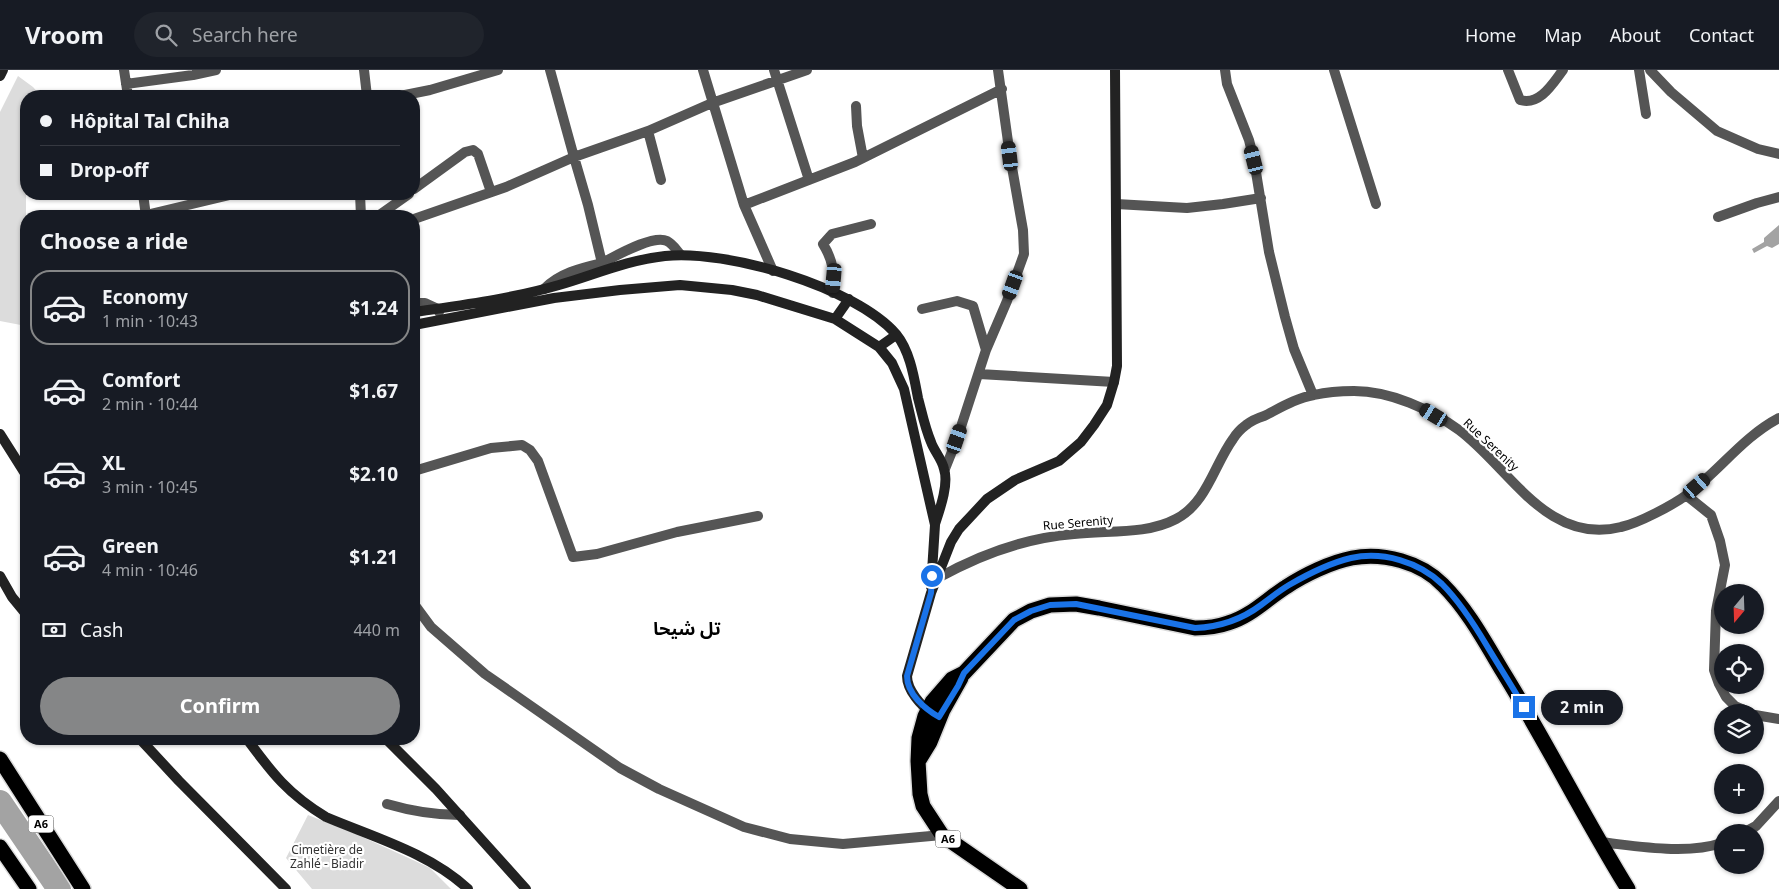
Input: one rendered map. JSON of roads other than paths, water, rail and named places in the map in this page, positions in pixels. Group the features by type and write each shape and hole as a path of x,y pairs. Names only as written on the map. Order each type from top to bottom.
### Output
{"highway":[{"name":"A6","path":"1020,889 942,835 923,806 920,794 918,761 930,742 936,708 958,686 964,673 1014,620 1031,611 1050,605 1076,604 1195,628 1210,628 1230,623 1259,607 1287,586 1317,570 1352,558 1378,556 1399,559 1419,568 1442,584 1468,615 1514,690 1628,889"},
{"name":"A6","path":"0,760 83,889"},
{"path":"0,847 29,889"}],"street":[{"path":"0,76 3,70"},
{"path":"124,70 127,90"},
{"path":"126,84 216,70"},
{"path":"364,70 366,90"},
{"path":"420,92 498,70"},
{"path":"550,70 602,262"},
{"path":"703,70 744,205 773,271"},
{"path":"420,217 492,192 574,158 648,131 776,75 807,70"},
{"path":"931,593 935,525 943,497 945,469 986,350 1024,254 1023,230 998,70"},
{"path":"936,708 910,691 907,676 931,593 951,542 967,519 987,499 1015,480 1059,461 1081,442 1107,405 1114,382 1117,366 1115,70"},
{"path":"1225,70 1227,84 1249,140 1270,252 1285,317 1294,349 1313,395"},
{"path":"1334,70 1376,204"},
{"path":"1508,70 1520,100 1525,101 1540,98 1563,70"},
{"path":"1640,70 1646,114"},
{"path":"1650,70 1671,92 1717,130 1758,149 1779,154"},
{"path":"776,75 809,180"},
{"path":"744,205 862,158 1002,89"},
{"path":"856,106 856,126 862,158"},
{"path":"648,131 661,180"},
{"path":"420,185 458,157 473,150 478,154 492,192"},
{"path":"1718,217 1779,197"},
{"path":"1116,204 1187,208 1261,198"},
{"path":"170,210 210,200"},
{"path":"386,210 401,200"},
{"path":"833,293 834,278 831,258 823,244 832,234 871,224"},
{"path":"544,289 553,280 576,269 602,262 635,246 661,239 669,242 681,256"},
{"path":"420,322 439,314 559,285 626,263 665,256 702,255 736,260 773,271 849,299 875,316 896,335 905,350 912,369 925,428 945,469"},
{"path":"420,312 439,314 620,290 680,285 732,290 757,295 835,319 879,347 892,363 904,389 935,525"},
{"path":"835,319 849,299"},
{"path":"922,309 957,301 973,306 986,350"},
{"path":"420,304 425,304 439,314"},
{"path":"879,347 896,335"},
{"path":"979,374 1114,382"},
{"name":"Rue Serenity","path":"938,578 988,553 1030,540 1076,533 1120,532 1148,528 1176,520 1189,510 1201,496 1233,439 1246,425 1295,400 1313,395 1356,391 1383,394 1421,408 1460,431 1523,493 1544,510 1575,526 1597,530 1622,527 1646,517 1686,495 1739,446 1779,418"},
{"path":"0,434 20,466"},
{"path":"420,468 491,448 522,446 530,450 538,461 573,557 597,554 677,532 758,516"},
{"path":"1686,495 1711,515 1726,565 1716,611 1714,670 1726,697 1734,704"},
{"path":"0,576 20,607"},
{"path":"420,612 431,626 485,674 620,768 659,790 744,827 790,839 843,844 942,835"},
{"path":"1764,716 1779,719"},
{"path":"146,745 286,889"},
{"path":"252,745 291,793 312,808 326,816 437,864 456,877 468,889"},
{"path":"392,745 460,815 526,889"},
{"path":"1758,824 1779,801"},
{"path":"386,804 410,811 460,815"},
{"path":"1600,842 1648,848 1682,849 1714,846"}],"waterway":[{"path":"0,802 59,889"}],"district":[{"name":"تل شيحا","path":"687,629"}],"park label":[{"name":"Cimetière de Zahlé - Biadir","path":"327,857"}]}
